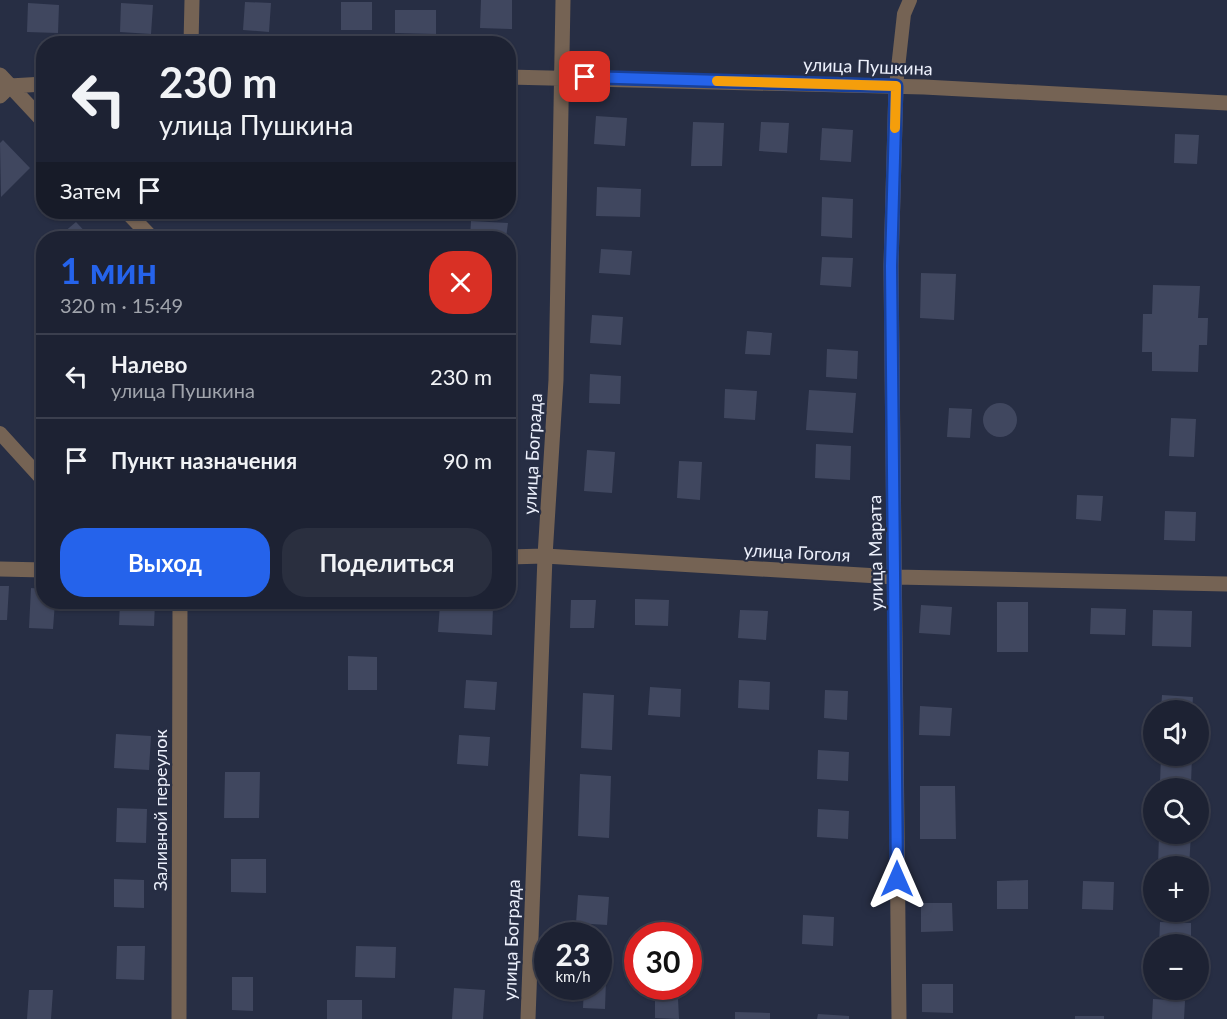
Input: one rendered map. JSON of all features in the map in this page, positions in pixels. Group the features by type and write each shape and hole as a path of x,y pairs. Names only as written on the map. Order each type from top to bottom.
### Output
{"street":[{"path":"191,36 192,0"},
{"name":"улица Бограда","path":"528,1019 545,556 556,380 563,0"},
{"name":"улица Пушкина","path":"516,77 896,86 1227,103"},
{"path":"3,86 36,84"},
{"path":"3,86 36,115"},
{"name":"улица Марата","path":"896,86 891,266 899,1019"},
{"path":"134,219 145,231"},
{"name":"улица Гоголя","path":"516,557 545,556 895,577 1227,584"},
{"path":"0,569 36,570"},
{"name":"Заливной переулок","path":"178,1019 180,609"}],"lane":[{"path":"896,86 904,14 909,0"},
{"path":"0,433 36,473"}],"building":[{"path":"481,0 512,0 512,29 480,28"},
{"path":"245,2 271,3 269,32 243,30"},
{"path":"341,2 372,2 372,30 341,30"},
{"path":"28,3 59,5 58,33 27,32"},
{"path":"121,3 153,5 151,34 120,32"},
{"path":"395,10 436,10 436,34 395,33"},
{"path":"596,116 627,118 625,146 594,144"},
{"path":"693,122 724,123 722,166 691,166"},
{"path":"761,122 789,123 787,153 759,151"},
{"path":"822,128 853,130 851,162 820,160"},
{"path":"1175,134 1199,135 1197,164 1174,163"},
{"path":"3,140 30,168 1,197 0,143"},
{"path":"597,187 641,189 640,217 596,216"},
{"path":"822,197 853,199 852,238 821,236"},
{"path":"471,221 508,223 507,231 470,231"},
{"path":"76,222 84,231 65,231"},
{"path":"601,249 632,251 630,275 599,273"},
{"path":"822,257 853,258 851,287 820,285"},
{"path":"921,273 956,274 954,320 920,318"},
{"path":"1153,285 1200,286 1198,318 1208,318 1207,345 1199,345 1198,372 1152,371 1152,352 1142,352 1143,314 1152,314"},
{"path":"592,315 623,317 621,345 590,343"},
{"path":"747,331 772,333 770,355 745,354"},
{"path":"827,349 858,351 857,379 826,377"},
{"path":"590,374 621,376 620,404 589,403"},
{"path":"725,389 757,391 755,420 724,418"},
{"path":"809,390 856,393 853,433 806,430"},
{"path":"1000,403 1012,408 1017,420 1012,432 1000,437 988,432 983,420 988,408"},
{"path":"949,408 972,409 970,438 947,437"},
{"path":"1171,418 1196,419 1194,457 1169,456"},
{"path":"816,444 851,446 850,480 815,478"},
{"path":"587,450 615,452 612,493 584,491"},
{"path":"679,461 702,462 700,500 677,498"},
{"path":"1077,495 1103,496 1101,521 1076,519"},
{"path":"1165,511 1196,512 1195,541 1164,540"},
{"path":"0,586 9,586 7,620 0,620"},
{"path":"31,588 36,588 36,609 54,609 53,629 29,628"},
{"path":"635,599 669,600 668,626 635,625"},
{"path":"571,600 596,600 594,628 570,628"},
{"path":"997,602 1028,602 1028,652 997,652"},
{"path":"921,605 952,607 950,635 919,633"},
{"path":"1091,608 1126,609 1125,635 1090,634"},
{"path":"120,609 155,609 154,626 119,625"},
{"path":"440,609 493,609 492,635 438,632"},
{"path":"740,610 768,611 766,640 738,638"},
{"path":"1153,610 1192,611 1191,647 1152,646"},
{"path":"348,656 377,657 377,690 348,690"},
{"path":"466,680 497,682 495,710 464,708"},
{"path":"739,680 770,682 769,710 738,708"},
{"path":"650,687 681,689 680,717 648,715"},
{"path":"825,690 848,691 847,720 824,718"},
{"path":"583,693 614,695 612,750 581,748"},
{"path":"1162,695 1193,697 1193,700 1162,700"},
{"path":"920,706 952,708 950,736 919,735"},
{"path":"116,734 151,736 149,770 114,768"},
{"path":"459,735 490,737 488,766 457,764"},
{"path":"818,750 849,752 848,781 817,779"},
{"path":"1161,766 1192,766 1191,778 1160,778"},
{"path":"225,772 260,772 259,818 224,818"},
{"path":"580,774 611,776 609,838 578,836"},
{"path":"920,786 955,786 956,839 920,839"},
{"path":"117,808 147,809 146,843 116,842"},
{"path":"818,809 849,811 848,839 817,837"},
{"path":"1159,844 1190,844 1190,856 1158,856"},
{"path":"231,859 266,859 266,893 231,892"},
{"path":"114,879 144,880 144,908 114,907"},
{"path":"1028,880 1028,909 997,909 997,881"},
{"path":"1083,881 1114,882 1113,910 1082,909"},
{"path":"578,895 609,897 607,922 576,922"},
{"path":"921,903 952,903 953,931 921,932"},
{"path":"803,915 834,917 833,946 802,944"},
{"path":"1160,922 1191,923 1191,934 1159,934"},
{"path":"117,946 145,946 144,980 116,979"},
{"path":"356,946 396,947 395,978 355,977"},
{"path":"232,977 253,977 253,1011 232,1010"},
{"path":"922,984 953,984 953,1013 922,1012"},
{"path":"454,988 485,990 483,1019 452,1019"},
{"path":"29,990 53,990 51,1019 27,1019"},
{"path":"327,1000 362,1000 362,1019 327,1019"},
{"path":"583,1000 605,1000 605,1009 583,1008"},
{"path":"655,1000 678,1000 679,1019 655,1018"},
{"path":"1153,1000 1185,1001 1184,1019 1152,1019"},
{"path":"735,1012 770,1013 770,1019 735,1019"},
{"path":"818,1014 849,1016 849,1019 817,1019"},
{"path":"1075,1016 1104,1016 1104,1019 1075,1019"}],"slow traffic":[{"path":"717,81 896,86 895,128"}],"route":[{"path":"585,77 896,86 891,266 897,879"}]}
